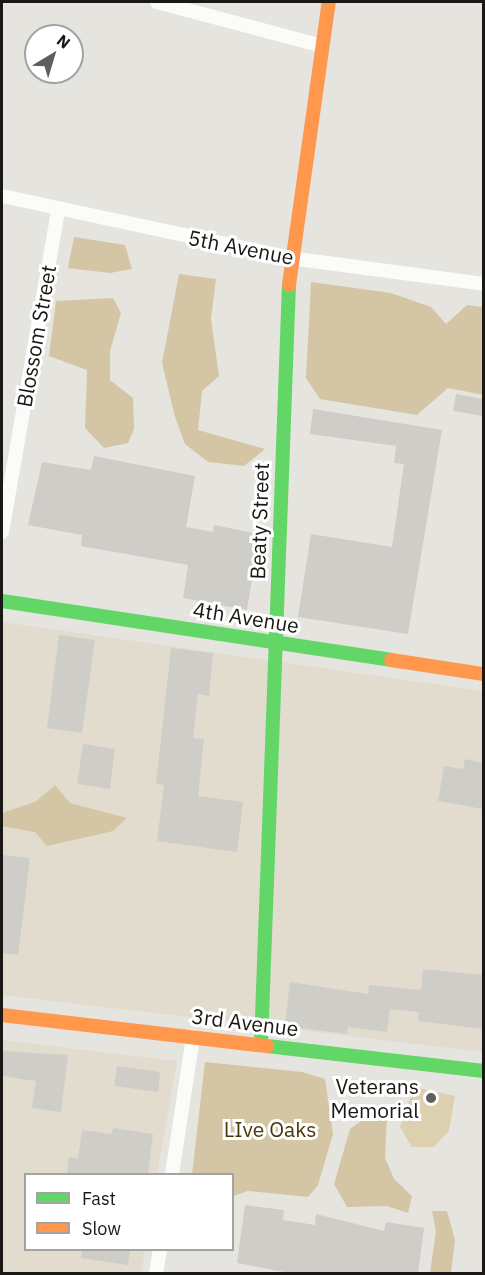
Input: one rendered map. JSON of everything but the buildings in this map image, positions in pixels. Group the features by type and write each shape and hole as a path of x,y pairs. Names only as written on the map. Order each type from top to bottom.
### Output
{"street":[{"path":"157,2 322,46"},
{"name":"Beaty Street","path":"261,1044 290,258 329,2"},
{"name":"5th Avenue","path":"2,196 58,210 290,258 483,284"},
{"name":"Blossom Street","path":"2,532 58,210"},
{"name":"4th Avenue","path":"2,601 483,674"},
{"name":"3rd Avenue","path":"2,1015 483,1071"},
{"path":"172,1173 193,1037"},
{"path":"156,1274 160,1251"}],"shaded area":[{"path":"2,622 483,691 483,1052 2,995"},
{"path":"2,1040 177,1061 157,1173 24,1173 24,1251 145,1251 141,1273 2,1274"},
{"path":"414,1087 455,1096 449,1131 434,1147 412,1147 400,1127"}],"green space":[{"path":"74,237 125,245 132,269 110,273 68,268"},
{"path":"179,274 216,279 211,319 219,376 202,391 198,430 265,449 244,466 208,462 185,444 175,417 162,363"},
{"path":"311,282 391,293 431,307 446,324 467,305 483,307 483,395 448,388 417,415 320,399 306,378"},
{"path":"113,298 121,313 110,351 110,380 133,398 134,429 128,443 104,448 85,428 87,370 49,356 56,301"},
{"path":"55,785 70,803 127,818 113,831 47,846 35,832 2,826 2,813 35,802"},
{"name":"LIve Oaks","path":"205,1062 302,1072 325,1079 333,1134 318,1185 308,1197 248,1191 234,1196 234,1173 192,1173"},
{"path":"370,1115 387,1117 385,1158 394,1179 412,1196 408,1213 387,1206 347,1207 334,1184 350,1129"},
{"path":"432,1211 447,1211 455,1240 451,1273 430,1273 436,1231"}],"traffic: fast":[{"path":"261,1044 289,285"},
{"path":"2,601 391,660"},
{"path":"267,1046 484,1071"}],"traffic: slow":[{"path":"289,285 329,2"},
{"path":"391,660 484,674"},
{"path":"2,1015 267,1046"}],"place":[{"name":"Veterans Memorial","path":"431,1098"}]}
